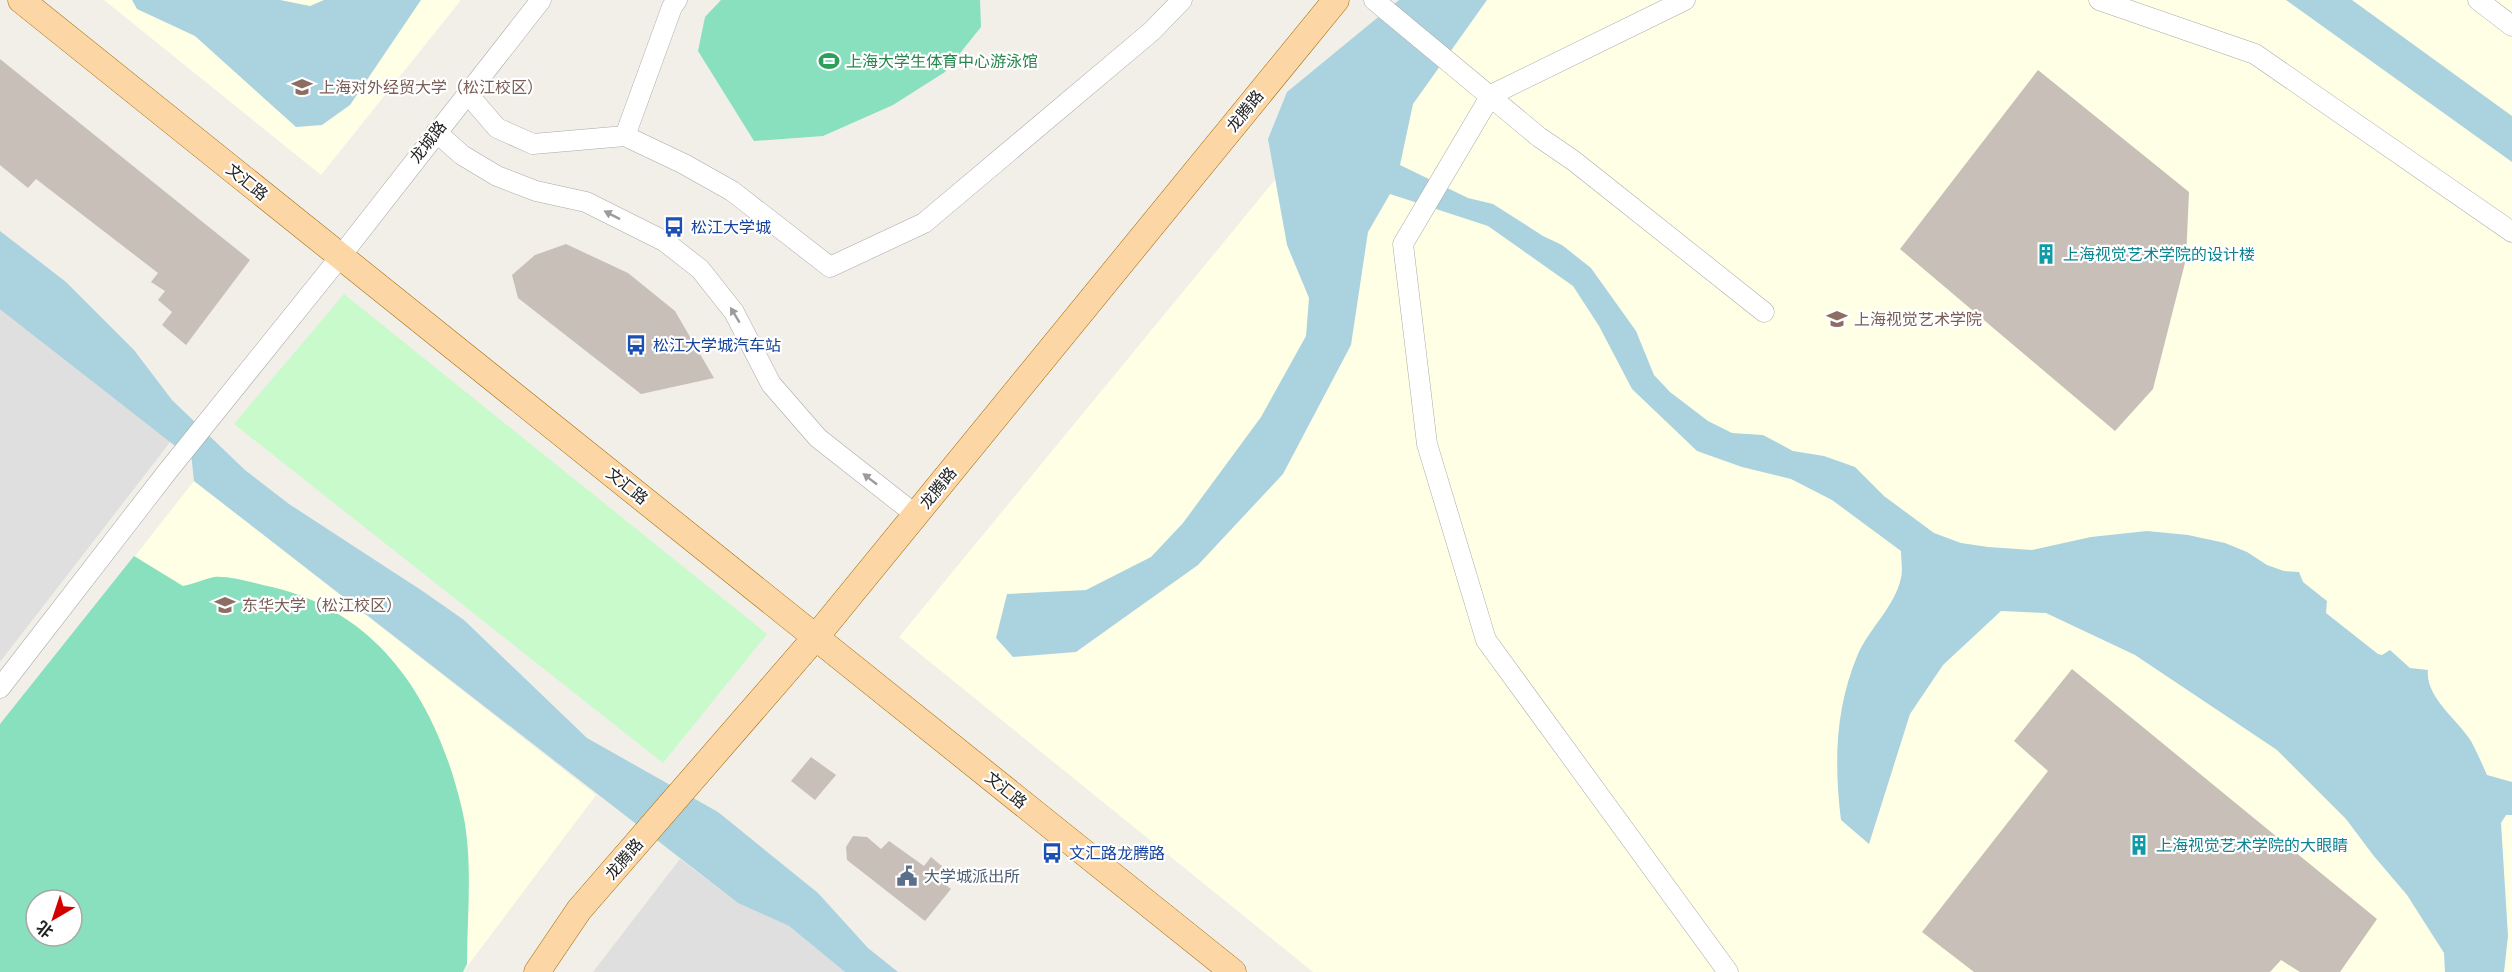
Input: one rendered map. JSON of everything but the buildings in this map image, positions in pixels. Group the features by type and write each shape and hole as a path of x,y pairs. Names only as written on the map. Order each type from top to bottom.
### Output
{"main road":[{"name":"文汇路","path":"21,0 1233,972"},
{"name":"龙腾路","path":"537,972 579,910 816,639 1336,0"}],"street":[{"name":"龙城路","path":"0,688 167,472 340,257 541,0"},
{"path":"625,136 672,7 677,0"},
{"path":"467,93 497,128 533,144 625,136 684,164 732,191 830,267 924,223 1152,31 1182,0"},
{"path":"1374,0 1539,137 1574,161 1764,312"},
{"path":"1685,0 1491,95 1403,244 1427,444 1486,640 1728,972"},
{"path":"2099,0 2255,54 2512,232"},
{"path":"2478,0 2512,26"},
{"path":"436,132 462,154 497,176 536,191 586,202 664,241 700,269 734,312 771,384 818,438 916,514"}],"shaded area":[{"name":"上海对外经贸大学（松江校区）","path":"104,0 461,0 321,175"},
{"name":"上海视觉艺术学院","path":"1423,0 2512,0 2512,972 1313,972 899,637"},
{"path":"0,304 171,441 0,662"},
{"name":"东华大学（松江校区）","path":"194,481 596,795 463,972 0,972 0,728"},
{"path":"680,859 738,903 789,926 845,972 593,972"}],"green space":[{"name":"上海大学生体育中心游泳馆","path":"721,0 980,0 981,27 945,72 893,105 823,136 754,141 698,51 705,17"},
{"path":"344,294 767,634 663,763 234,424"},
{"name":"东华大学（松江校区）","path":"134,556 183,586 214,577 235,578 310,600 344,618 373,640 398,667 419,698 436,731 461,805 469,864 467,964 463,972 0,972 0,724"}],"water":[{"name":"上海对外经贸大学（松江校区）","path":"132,0 280,0 310,6 324,0 421,0 350,105 322,125 296,127 195,36 137,9"},
{"path":"1399,0 1487,0 1413,104 1400,165 1468,198 1493,204 1543,236 1562,245 1591,268 1636,331 1654,375 1670,392 1708,421 1732,433 1763,435 1793,451 1824,456 1855,467 1884,496 1934,533 1961,543 2032,550 2091,537 2147,531 2188,535 2225,543 2247,552 2267,565 2284,571 2299,572 2303,582 2327,601 2326,613 2378,654 2382,655 2390,650 2410,668 2428,670 2428,680 2437,699 2471,741 2487,775 2512,782 2512,815 2506,815 2501,823 2508,936 2504,972 2445,972 2444,953 2407,895 2346,819 2277,750 2135,655 2046,613 2001,611 1943,665 1910,714 1869,844 1841,820 1837,778 1838,736 1850,674 1858,654 1888,608 1898,588 1902,575 1901,551 1832,500 1791,479 1742,467 1697,451 1632,389 1599,326 1573,286 1488,226 1390,194 1368,232 1351,345 1283,474 1198,565 1076,652 1013,657 996,638 1007,594 1086,590 1151,557 1183,523 1261,417 1306,336 1309,298 1287,245 1268,139 1287,92"},
{"path":"2286,0 2352,0 2512,116 2512,162"},
{"path":"0,231 66,282 134,350 172,400 245,470 289,504 464,620 587,738 718,812 818,893 868,948 898,972 845,972 789,926 738,903 194,481 190,444 0,292"}],"waterway":[{"path":"0,296 205,456"}],"place":[{"name":"上海大学生体育中心游泳馆","path":"829,61"},
{"name":"上海对外经贸大学（松江校区）","path":"302,87"},
{"name":"松江大学城","path":"674,227"},
{"name":"上海视觉艺术学院的设计楼","path":"2046,254"},
{"name":"上海视觉艺术学院","path":"1837,319"},
{"name":"松江大学城汽车站","path":"636,345"},
{"name":"东华大学（松江校区）","path":"225,605"},
{"name":"上海视觉艺术学院的大眼睛","path":"2139,845"},
{"name":"文汇路龙腾路","path":"1052,853"},
{"name":"大学城派出所","path":"907,876"}]}
